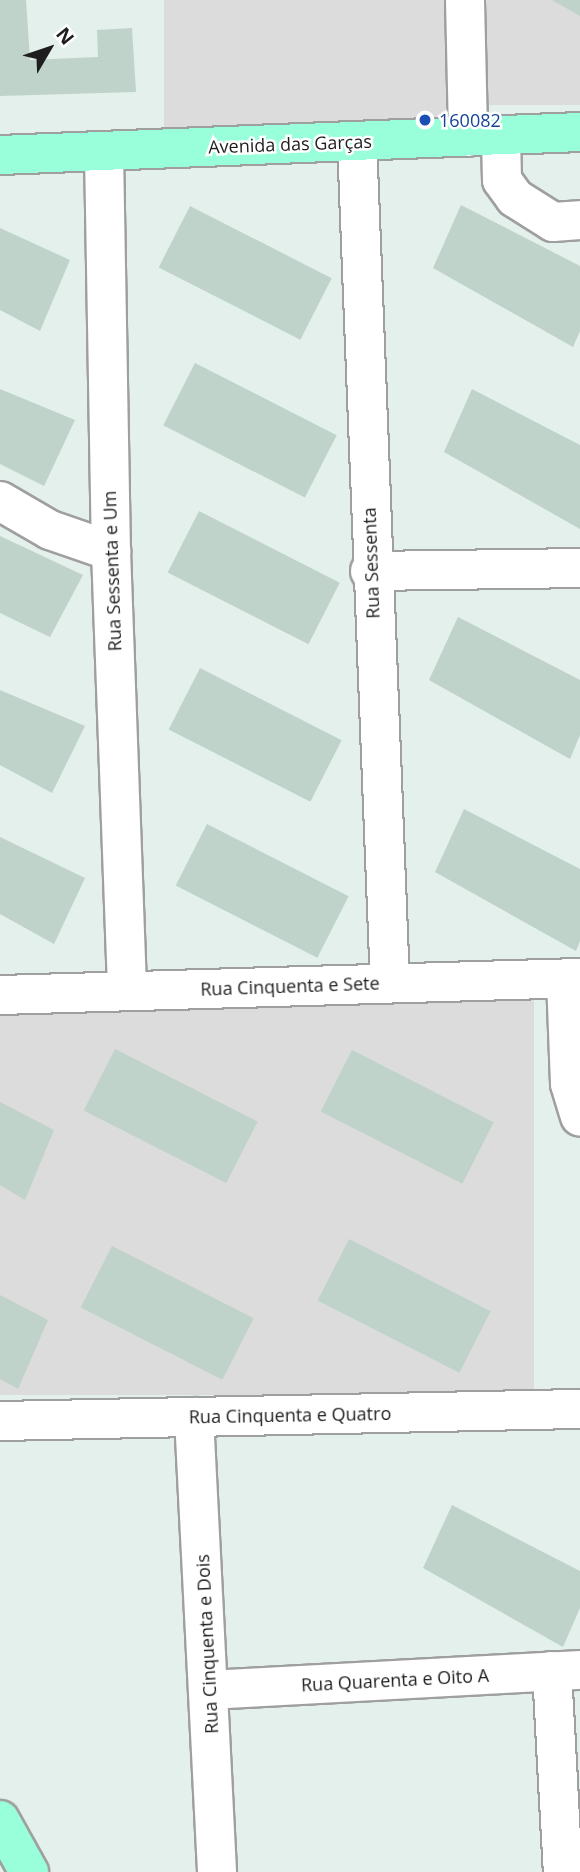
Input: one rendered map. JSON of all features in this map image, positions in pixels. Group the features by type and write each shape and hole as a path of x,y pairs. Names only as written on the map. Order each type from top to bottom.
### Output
{"main road":[{"name":"Avenida das Garças","path":"0,155 580,132"},
{"path":"0,1820 29,1872"}],"street":[{"path":"465,0 485,136 502,180 515,198 552,222 580,220"},
{"name":"Rua Sessenta","path":"357,141 370,570 390,984"},
{"name":"Rua Sessenta e Um","path":"104,152 111,551 127,991"},
{"path":"0,501 50,530 111,551"},
{"path":"370,570 580,568"},
{"path":"573,979 570,1084 580,1117"},
{"name":"Rua Cinquenta e Sete","path":"0,995 573,979"},
{"name":"Rua Cinquenta e Quatro","path":"0,1421 580,1409"},
{"name":"Rua Cinquenta e Dois","path":"194,1417 217,1872"},
{"path":"563,1872 566,1670"},
{"name":"Rua Quarenta e Oito A","path":"209,1690 566,1670"}],"shaded area":[{"path":"164,0 452,0 452,136 164,136"},
{"path":"487,0 580,0 580,105 487,105"},
{"path":"0,992 534,992 534,1395 0,1395"}],"building":[{"path":"0,0 26,0 30,60 98,57 97,30 132,28 136,92 0,96"},
{"path":"552,0 580,0 580,16"},
{"path":"461,205 580,266 580,331 573,347 433,268"},
{"path":"190,206 332,278 300,340 159,267"},
{"path":"0,228 70,260 40,331 0,310"},
{"path":"195,363 337,435 305,498 163,425"},
{"path":"0,389 75,420 44,486 0,464"},
{"path":"472,389 580,445 580,529 444,452"},
{"path":"199,511 340,583 308,644 168,572"},
{"path":"0,536 83,575 50,637 0,613"},
{"path":"458,617 580,680 580,735 570,759 429,680"},
{"path":"200,668 342,740 310,802 169,729"},
{"path":"0,690 85,726 52,793 0,765"},
{"path":"464,809 580,869 580,941 576,951 435,872"},
{"path":"207,824 349,896 317,958 176,885"},
{"path":"0,837 85,878 54,944 0,914"},
{"path":"115,1049 258,1122 226,1183 84,1110"},
{"path":"352,1050 494,1122 462,1184 321,1111"},
{"path":"0,1102 54,1130 25,1200 0,1185"},
{"path":"349,1239 491,1311 459,1373 318,1300"},
{"path":"112,1246 254,1318 222,1380 81,1307"},
{"path":"0,1295 48,1320 18,1389 0,1379"},
{"path":"452,1505 580,1571 580,1608 563,1647 423,1568"}],"place":[{"name":"160082","path":"425,120"}]}
